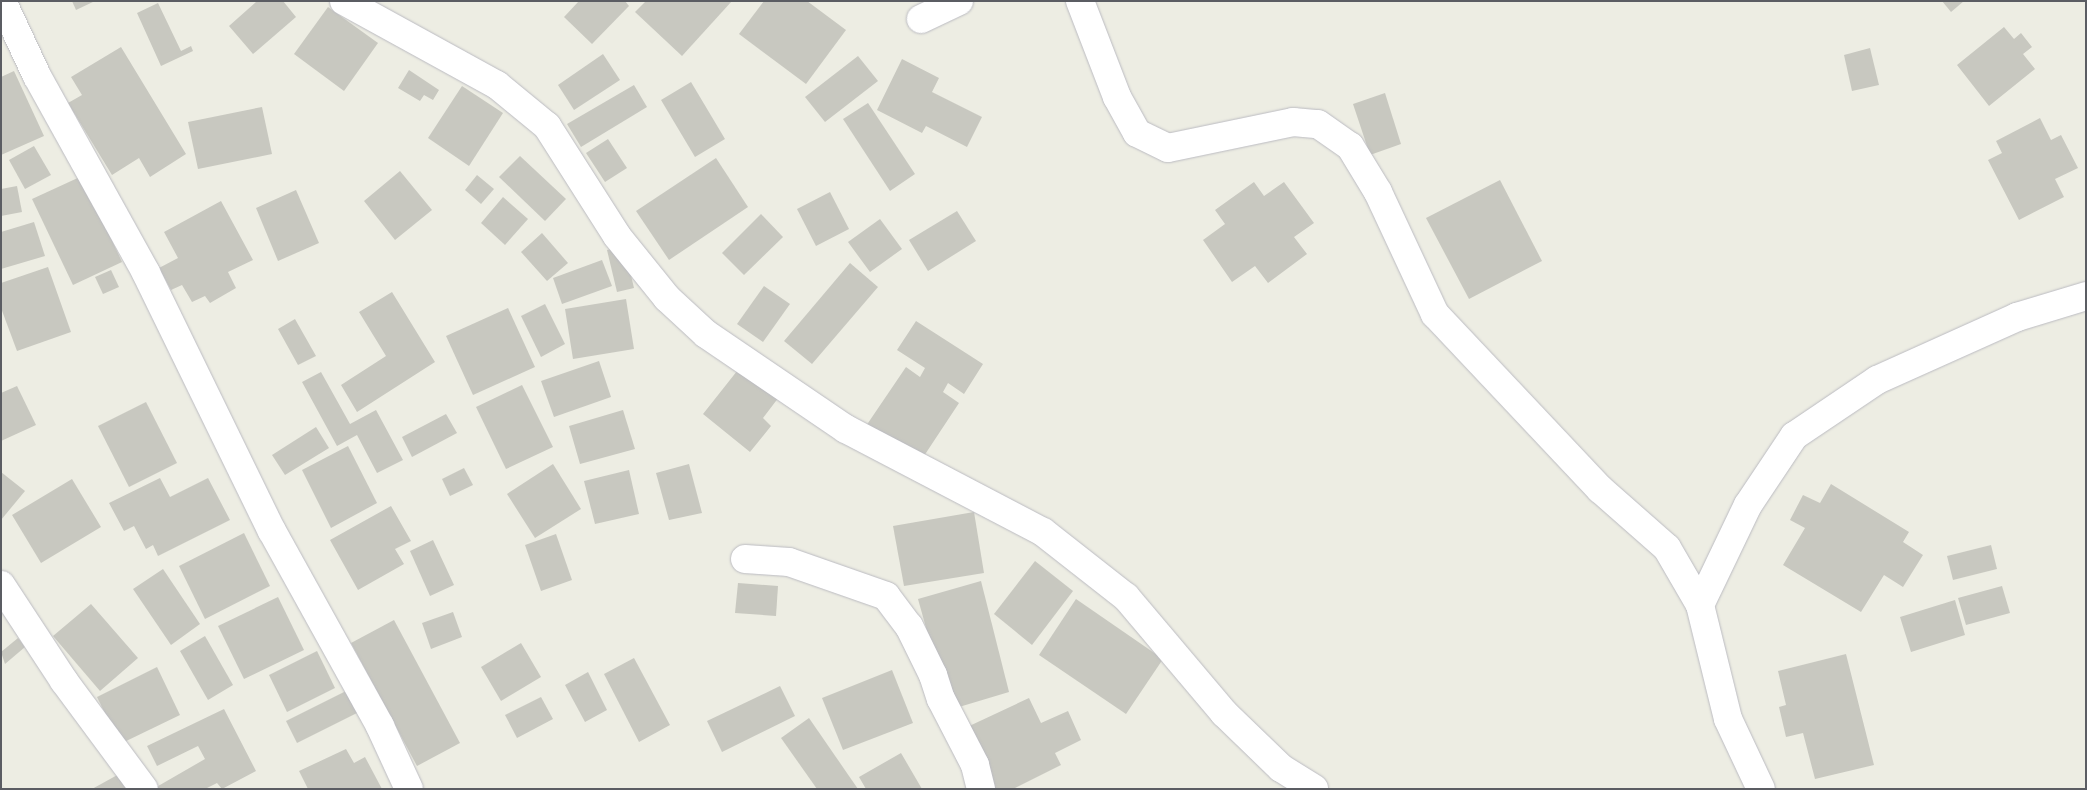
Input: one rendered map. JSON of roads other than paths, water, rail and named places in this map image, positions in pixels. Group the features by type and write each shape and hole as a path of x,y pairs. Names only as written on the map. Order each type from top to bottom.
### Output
{"street":[{"path":"2,1 37,76 146,273 272,531 380,726 409,789"},
{"path":"344,1 498,85 547,126 617,236 667,298 706,334 846,429 1043,532 1126,597 1224,713 1281,768 1314,789"},
{"path":"921,19 958,1"},
{"path":"1080,1 1117,97 1137,133 1168,148 1293,122 1318,124 1337,133 1378,192 1435,314 1600,489 1668,548 1700,605 1728,719 1761,789"},
{"path":"1700,605 1748,505 1794,436 1877,380 2017,317 2086,296"},
{"path":"745,559 789,562 886,596 908,626 933,674 941,700 976,765 981,789"},
{"path":"1,585 64,681 144,789"}]}
